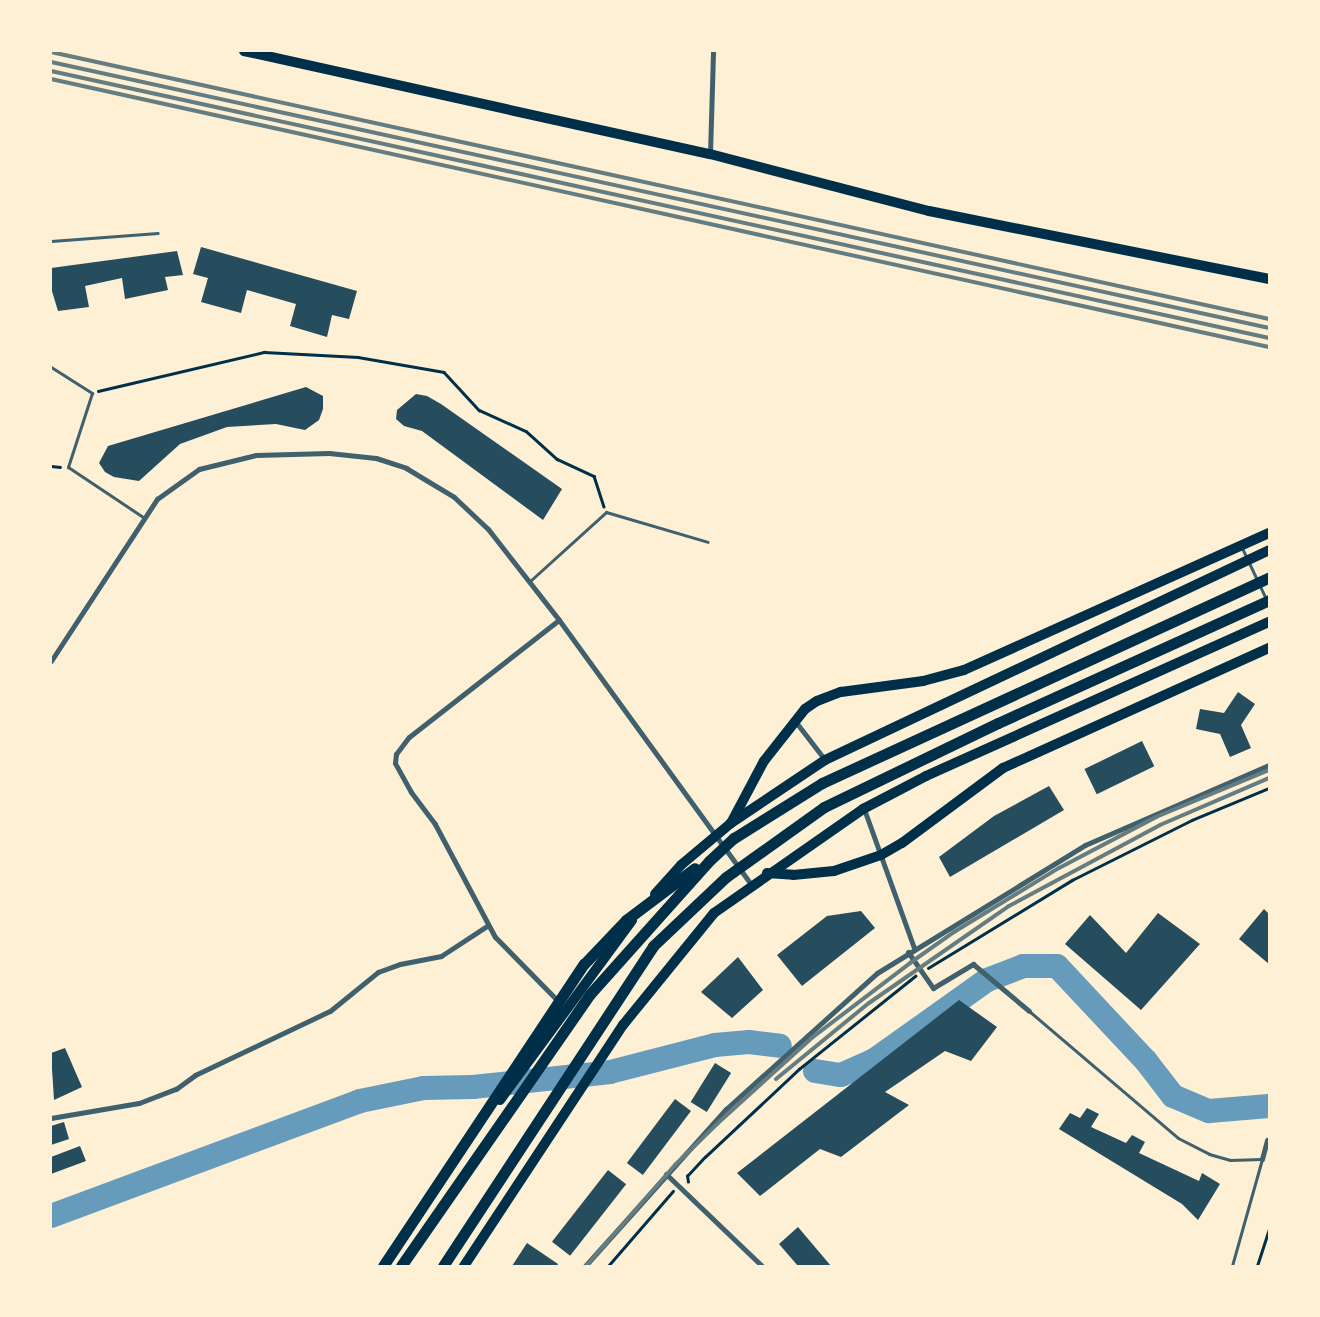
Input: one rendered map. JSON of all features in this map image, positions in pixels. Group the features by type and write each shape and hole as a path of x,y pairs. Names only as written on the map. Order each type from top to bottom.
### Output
{"highway":[{"path":"383,1266 584,964 626,920 734,838 822,783 1269,576"},
{"path":"443,1266 653,946 726,877 824,807 998,723 1269,600"},
{"path":"401,1266 590,994 708,861 734,838"}],"main road":[{"path":"244,51 710,154 929,211 1269,279"},
{"path":"731,823 764,761 806,709 828,696 923,681 964,670 1241,545 1268,535"},
{"path":"378,1266 634,916 681,865 731,823 825,760 1269,550"},
{"path":"464,1266 623,1025 714,912 767,873 864,809 1009,739 1269,622"},
{"path":"767,873 793,875 834,871 881,855 902,843 1003,768 1269,648"}],"street":[{"path":"710,154 713,51"},
{"path":"51,661 75,628 143,517 169,488 216,462 256,455 328,453 376,458 406,468 430,481 471,512 559,620 751,884"},
{"path":"559,620 409,737 396,754 398,771 435,824 488,926 504,948 566,1010"},
{"path":"795,721 825,760"},
{"path":"585,1266 726,1109 877,973 914,948 1085,846 1269,765"},
{"path":"864,809 914,948"},
{"path":"51,1118 139,1103 176,1089 195,1075 330,1011 378,972 400,964 441,956 488,926"},
{"path":"908,952 933,988 973,964 1029,1011"},
{"path":"1262,1159 1268,1138"},
{"path":"666,1174 762,1266"}],"lane":[{"path":"51,241 158,233"},
{"path":"51,367 92,392 68,467 143,517"},
{"path":"529,582 606,512 708,542"},
{"path":"1241,545 1269,605"},
{"path":"1029,1011 1178,1138 1208,1154 1230,1160 1262,1159 1232,1266"}],"path":[{"path":"92,392 264,352 358,357 444,372 480,410 526,431 557,459 594,476 606,512"},
{"path":"690,1196 687,1176 741,1121 835,1038 922,972 1072,880 1192,820 1269,788"},
{"path":"608,1266 678,1185"},
{"path":"1257,1266 1269,1229"}],"building":[{"path":"201,247 357,291 349,319 332,315 327,337 290,326 296,304 247,290 241,313 201,302 208,278 193,274"},
{"path":"177,251 183,275 165,277 168,290 125,299 122,278 85,286 89,307 58,311 51,288 51,268"},
{"path":"306,387 323,396 323,409 319,420 305,430 276,424 227,427 180,444 139,481 114,477 105,472 99,463 108,446"},
{"path":"416,394 427,396 441,404 562,489 543,520 422,431 404,426 396,419 397,410"},
{"path":"1238,692 1255,704 1241,725 1251,748 1230,757 1220,734 1196,729 1200,709 1224,713"},
{"path":"1142,741 1154,766 1097,794 1084,769"},
{"path":"1049,786 1064,810 950,877 939,857 994,816"},
{"path":"1264,909 1269,914 1269,964 1239,939"},
{"path":"861,911 875,928 802,986 777,955 827,916"},
{"path":"1158,913 1200,944 1141,1010 1065,944 1090,915 1126,953"},
{"path":"738,957 763,990 732,1018 701,992"},
{"path":"959,1000 997,1027 971,1061 945,1051 885,1092 909,1105 841,1157 820,1149 760,1196 737,1173"},
{"path":"65,1048 82,1087 54,1100 51,1053"},
{"path":"715,1063 731,1073 707,1112 691,1102"},
{"path":"675,1099 691,1111 643,1175 627,1163"},
{"path":"1087,1108 1099,1114 1091,1127 1126,1143 1132,1135 1145,1142 1139,1153 1199,1181 1202,1173 1220,1184 1198,1220 1182,1204 1059,1129 1070,1113 1080,1118"},
{"path":"64,1122 69,1139 51,1145 51,1126"},
{"path":"80,1146 86,1161 51,1174 51,1157"},
{"path":"608,1170 626,1184 570,1256 552,1242"},
{"path":"798,1227 831,1266 798,1266 779,1244"},
{"path":"527,1243 558,1264 557,1266 512,1266"}],"waterway":[{"path":"815,1071 841,1075 873,1061 987,980 1023,966 1057,966 1146,1061 1173,1096 1209,1111 1269,1106"},
{"path":"51,1216 360,1101 424,1088 473,1087 610,1072 715,1045 749,1042 780,1046"}],"railway":[{"path":"51,52 1269,319"},
{"path":"51,62 1269,328"},
{"path":"51,71 1269,338"},
{"path":"51,79 1269,347"},
{"path":"586,1266 675,1165 718,1123 813,1037 910,963 954,932 1059,868 1156,817 1269,770"},
{"path":"776,1079 869,1003 1009,906 1160,825 1269,778"}]}
